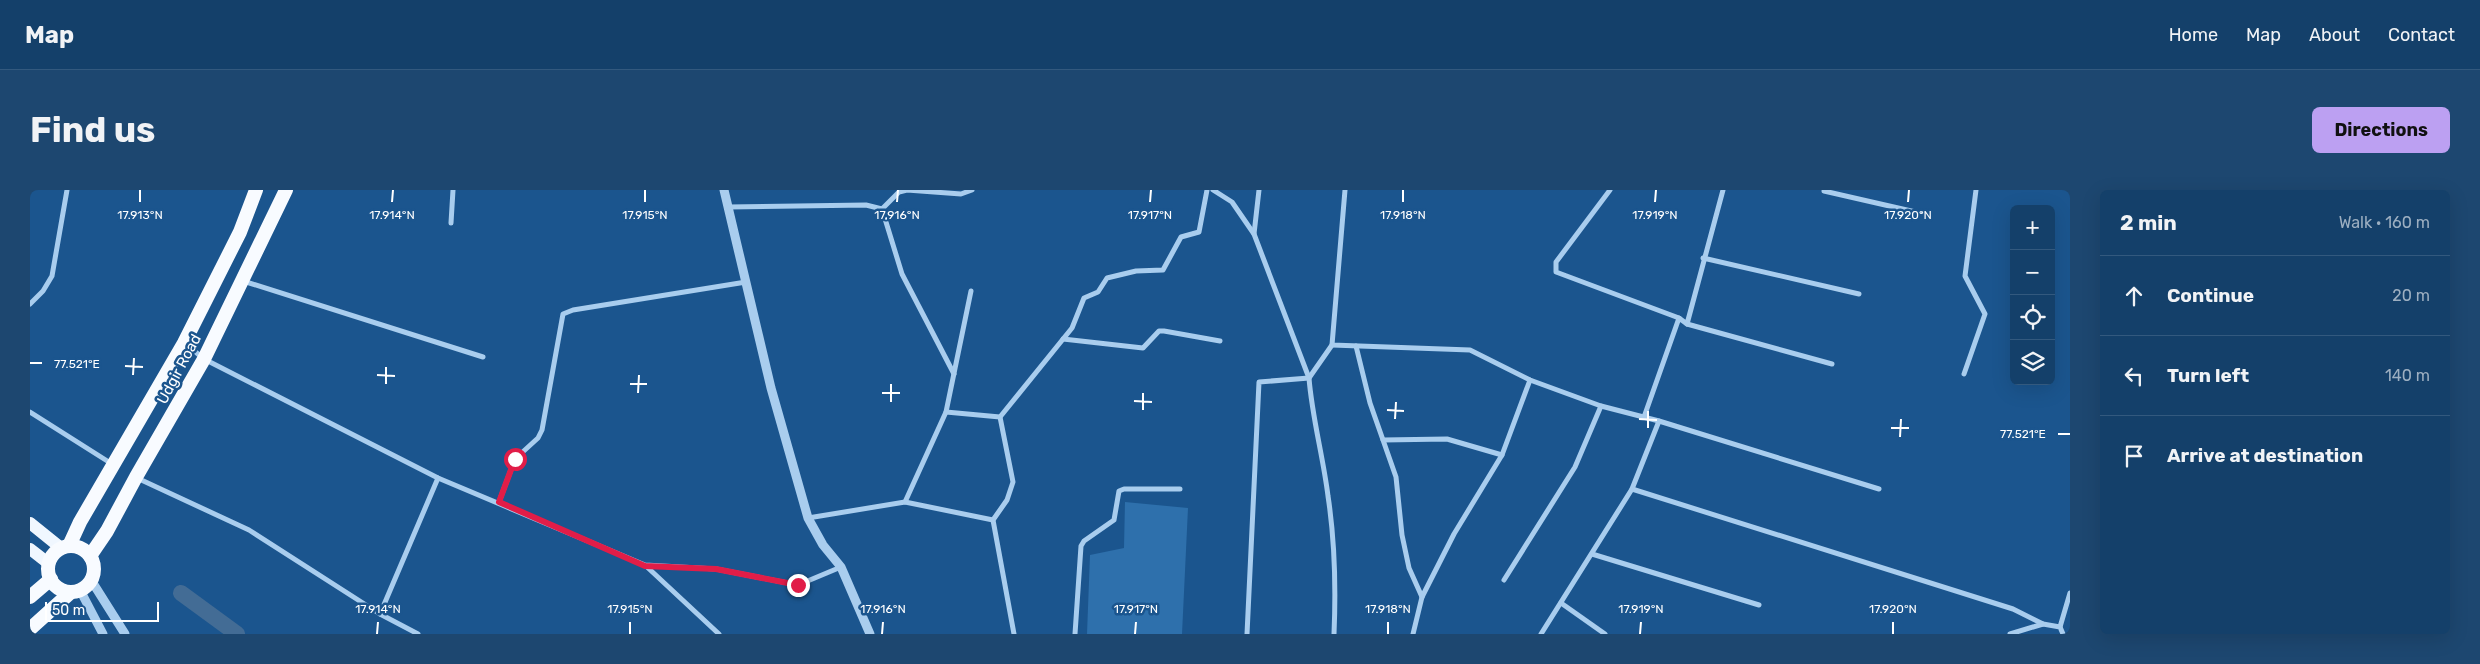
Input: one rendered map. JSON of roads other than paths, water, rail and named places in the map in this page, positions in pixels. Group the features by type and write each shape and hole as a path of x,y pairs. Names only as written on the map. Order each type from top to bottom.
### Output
{"highway":[{"name":"Udgir Road","path":"65,547 184,342 240,232 256,190"},
{"name":"Udgir Road","path":"90,556 107,531 204,359 286,190"},
{"path":"30,629 91,580 93,564 90,556 77,546 65,547 51,557 48,564 49,577 58,588 75,591"},
{"path":"30,597 51,579"}],"main road":[{"path":"30,523 65,547"},
{"path":"30,548 48,564"}],"street":[{"path":"30,304 43,291 52,276 67,190"},
{"path":"451,223 453,190"},
{"path":"724,190 771,388 808,518 823,545 841,566 870,634"},
{"path":"882,209 899,192 907,190 961,194 972,190"},
{"path":"1000,417 1072,328 1084,298 1098,292 1107,278 1136,271 1163,270 1181,237 1199,232 1207,190"},
{"path":"1213,190 1232,202 1254,234 1309,378 1311,403 1328,495 1335,560 1334,634"},
{"path":"1254,234 1259,190"},
{"path":"1309,378 1332,345 1346,190"},
{"path":"1610,190 1556,262 1556,272 1679,318 1687,324 1832,364"},
{"path":"1687,324 1722,190"},
{"path":"1823,190 1920,213"},
{"path":"1964,374 1985,314 1965,276 1976,190"},
{"path":"728,207 866,205 882,209"},
{"path":"882,209 902,274 954,374"},
{"path":"1703,258 1859,294"},
{"path":"243,281 482,357"},
{"path":"499,502 515,459 538,438 542,430 563,314 573,310 746,282"},
{"path":"905,502 946,412 971,292"},
{"path":"1644,417 1679,318"},
{"path":"1063,339 1142,348 1158,331 1164,331 1220,341"},
{"path":"184,342 204,359 438,478 499,502 645,566 718,634"},
{"path":"1332,345 1470,350 1530,380 1601,406 1659,421 1879,489"},
{"path":"1356,346 1370,403 1396,477 1402,535 1409,568 1422,597"},
{"path":"1247,634 1259,382 1309,378"},
{"path":"1413,634 1422,597 1454,534 1502,455 1530,380"},
{"path":"1504,580 1575,467 1601,406"},
{"path":"30,412 114,465"},
{"path":"946,412 1000,417"},
{"path":"1000,417 1013,482 1007,500 993,520 1014,634"},
{"path":"1541,634 1632,489 1659,421"},
{"path":"1383,440 1447,439 1502,455"},
{"path":"136,477 249,530 380,614 418,634"},
{"path":"380,614 438,478"},
{"path":"1075,634 1081,546 1084,541 1114,520 1119,491 1124,489 1180,489"},
{"path":"1632,489 2013,609 2043,624 2060,627"},
{"path":"808,518 905,502 993,520"},
{"path":"1592,554 1759,605"},
{"path":"645,566 716,569 798,585 841,566"},
{"path":"91,580 125,634"},
{"path":"75,591 103,634"},
{"path":"2062,634 2060,627 2070,592"},
{"path":"1561,602 1605,634"},
{"path":"2010,634 2043,624"}],"waterway":[{"path":"181,593 237,634"}]}
